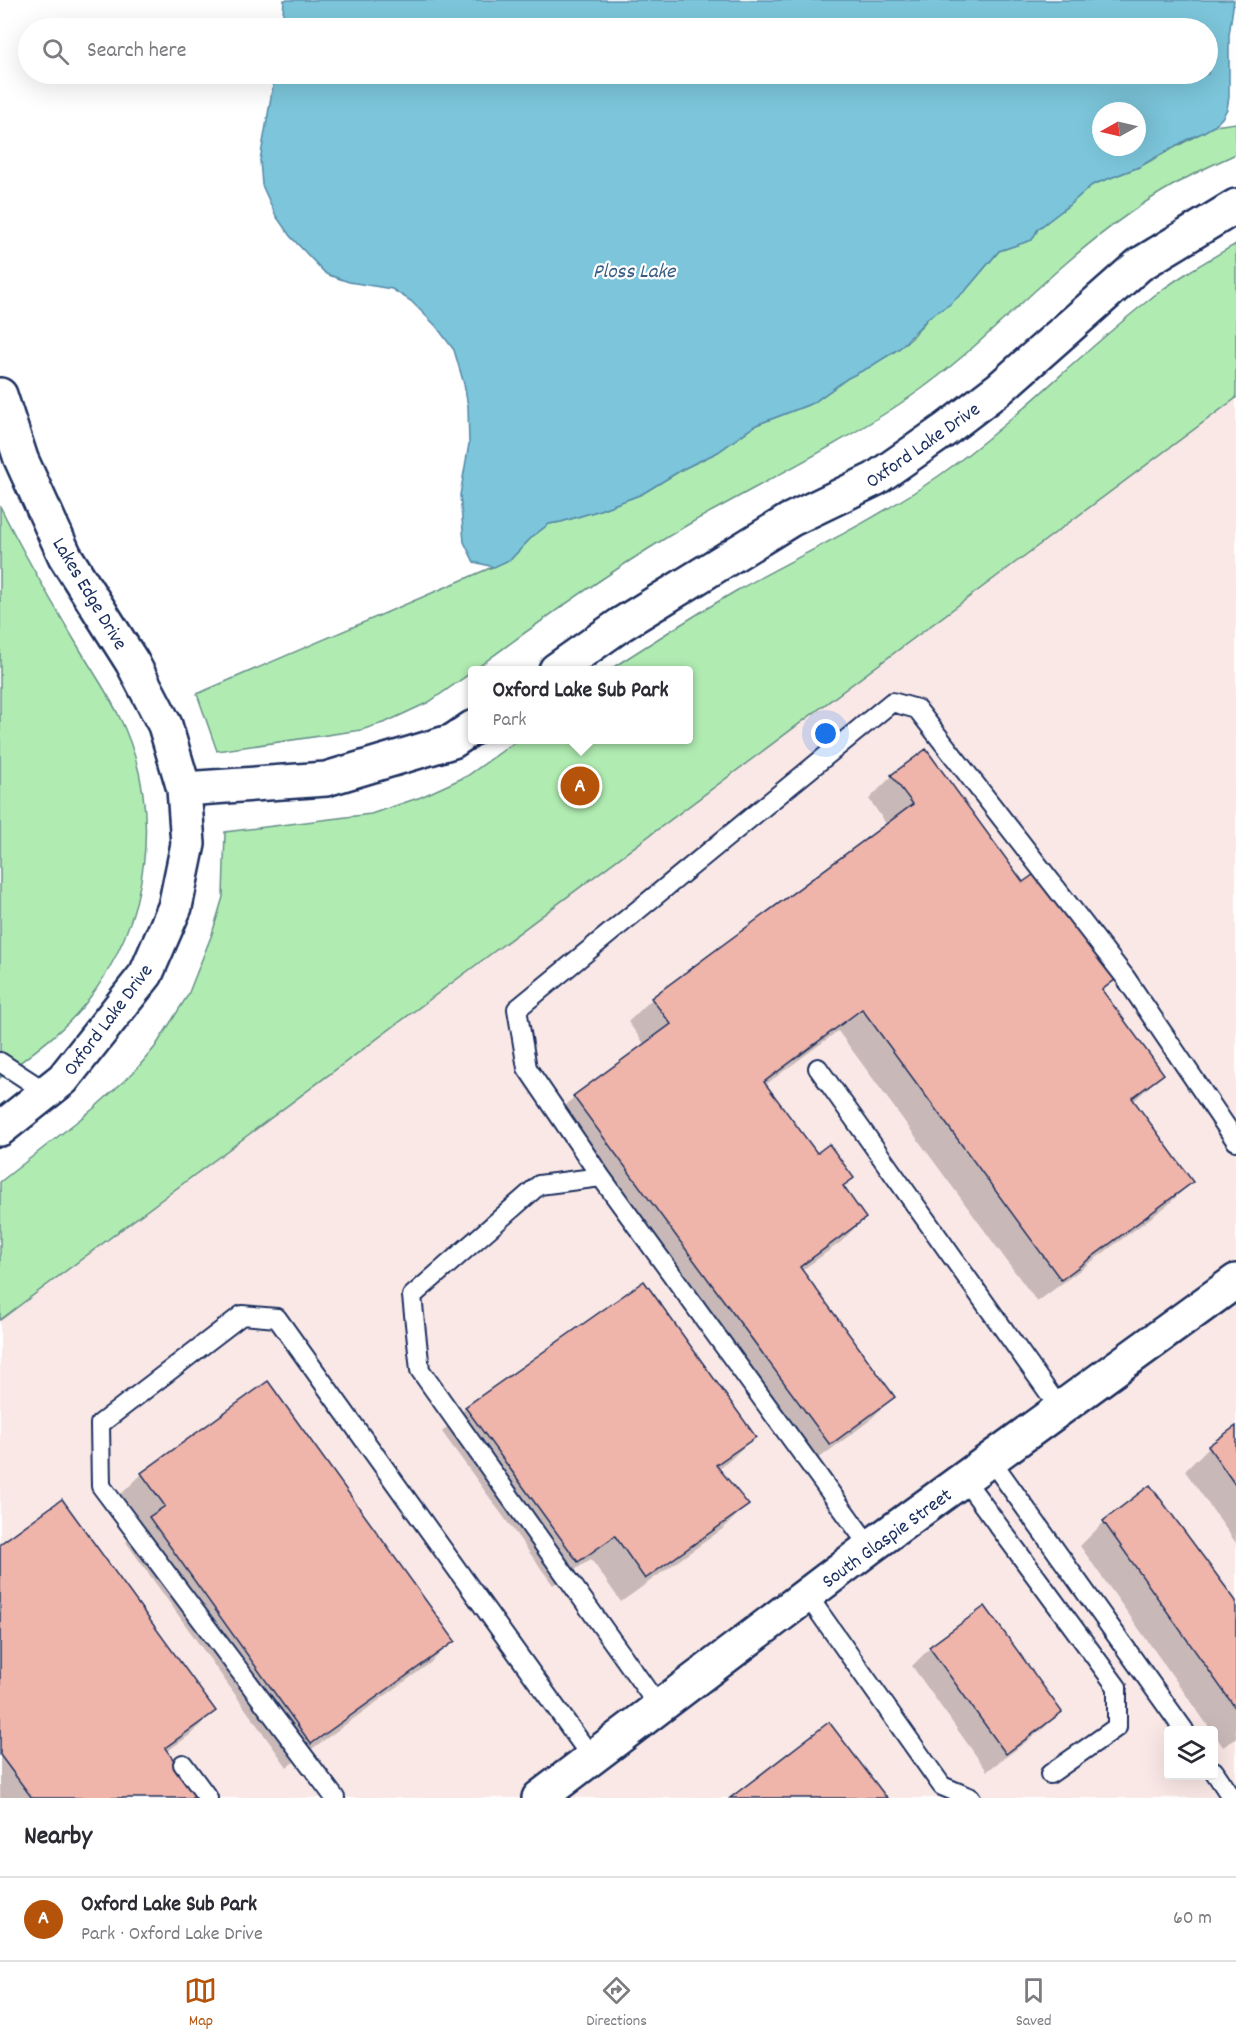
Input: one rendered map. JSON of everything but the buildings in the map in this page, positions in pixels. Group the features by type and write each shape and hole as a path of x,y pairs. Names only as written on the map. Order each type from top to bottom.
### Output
{"street":[{"name":"Oxford Lake Drive","path":"562,666 620,625 790,520 875,479 1000,388 1139,265 1236,206"},
{"name":"Lakes Edge Drive","path":"0,395 21,459 65,556 132,662 165,725 184,789"},
{"path":"184,789 326,779 453,741 468,731"},
{"name":"Oxford Lake Drive","path":"0,1129 63,1079 146,974 175,907 180,886 188,844 184,789"},
{"name":"South Glaspie Street","path":"539,1798 870,1547 1236,1281"}],"lane":[{"path":"870,1547 601,1177 527,1068 517,1009 892,702 917,709 1125,976 1236,1141"},
{"path":"0,1062 46,1092"},
{"path":"818,1068 1061,1410"},
{"path":"601,1177 539,1185 412,1296 420,1370 659,1707"},
{"path":"335,1798 101,1486 100,1424 242,1315 277,1318 592,1758"},
{"path":"991,1460 1180,1726"},
{"path":"964,1479 1117,1687 1117,1727 1050,1774"},
{"path":"807,1595 942,1786 970,1798"},
{"path":"183,1764 208,1798"},
{"path":"1218,1777 1233,1798"}],"shaded area":[{"path":"1236,398 1236,1798 0,1798 0,1320"}],"green space":[{"path":"1236,123 1236,154 1173,185 1109,228 931,382 856,431 689,524 634,558 480,666 468,666 468,675 429,702 386,722 361,730 217,751 197,694 511,559 533,536 549,524 597,511 642,494 683,469 718,452 756,425 813,403 911,339 929,317 966,290 999,251 1032,240 1038,229 1092,185 1139,167 1214,126"},
{"path":"1236,244 1236,398 0,1320 0,1182 93,1109 135,1071 155,1047 188,995 212,934 223,897 225,832 371,814 421,797 467,776 512,744 693,744 693,666 615,666 720,600 865,521 940,475 993,434 1119,324 1189,272"},
{"path":"0,506 38,578 118,714 133,750 142,787 145,825 144,864 136,901 124,937 107,972 85,1004 66,1025 0,1078"}],"water":[{"name":"Ploss Lake","path":"284,0 1234,0 1229,35 1229,97 1227,109 1214,126 1139,167 1092,185 1038,229 1032,240 999,251 966,290 949,305 929,317 900,348 848,378 813,403 756,425 718,452 683,469 642,494 597,511 549,524 533,536 511,559 494,567 474,562 464,542 460,495 469,444 468,406 454,350 436,326 411,301 392,289 349,282 326,274 290,236 276,216 262,185 260,160 273,84 1218,84 1218,18 283,18"}],"place":[{"name":"Oxford Lake Sub Park","path":"580,786"}]}
